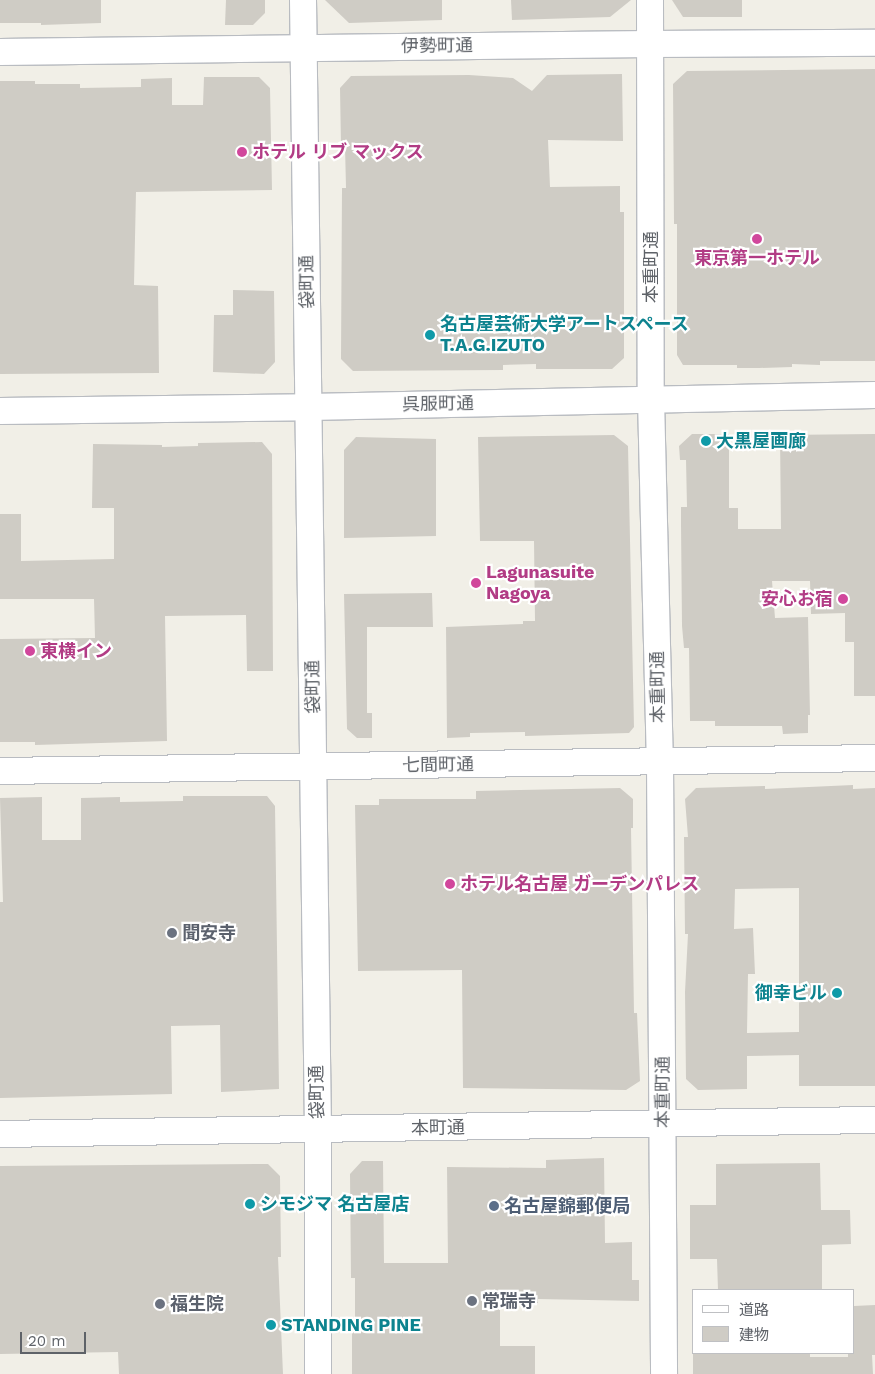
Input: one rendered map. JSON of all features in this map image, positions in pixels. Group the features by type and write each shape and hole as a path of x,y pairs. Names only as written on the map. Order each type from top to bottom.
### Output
{"street":[{"name":"袋町通","path":"303,0 318,1130 318,1374"},
{"name":"本重町通","path":"650,0 651,399 660,763 664,1374"},
{"name":"伊勢町通","path":"0,52 875,43"},
{"name":"呉服町通","path":"0,411 308,407 875,395"},
{"name":"七間町通","path":"0,770 660,763 875,758"},
{"name":"本町通","path":"0,1134 875,1120"}],"building":[{"path":"0,0 101,0 101,23 41,25 41,23 0,23"},
{"path":"226,0 265,0 265,13 253,25 225,25"},
{"path":"325,0 442,0 442,20 349,23"},
{"path":"511,0 631,0 610,17 512,20"},
{"path":"672,0 742,0 742,17 683,17"},
{"path":"875,69 875,361 820,361 820,365 792,364 792,367 759,368 737,368 737,365 683,365 677,355 677,224 674,224 673,84 687,71"},
{"path":"622,74 623,141 548,140 550,187 620,186 620,212 624,212 624,358 612,369 536,369 536,364 503,365 503,370 353,371 341,359 342,188 346,188 345,146 341,146 340,88 351,76 469,75 513,78 532,91 547,75"},
{"path":"204,77 259,77 270,88 272,190 136,192 134,285 158,286 159,373 0,374 0,81 35,81 35,84 80,84 80,88 141,87 141,79 172,78 172,105 203,105"},
{"path":"233,290 274,291 275,362 264,374 213,372 214,315 233,315"},
{"path":"692,434 729,434 729,508 738,508 738,529 781,529 780,435 875,434 875,696 854,696 854,642 845,642 845,613 811,614 810,581 772,581 775,618 808,617 810,715 808,715 808,733 783,734 782,726 715,726 715,721 690,721 689,648 684,648 682,626 681,507 687,507 686,460 680,460 679,446"},
{"path":"614,435 628,446 634,727 629,733 525,736 525,732 470,733 470,737 447,738 446,627 523,624 523,621 535,621 534,541 480,541 478,437"},
{"path":"356,437 436,439 436,536 344,538 344,450"},
{"path":"262,442 272,454 273,671 247,671 246,615 165,616 167,741 35,745 35,742 0,742 0,639 95,638 94,599 0,599 0,514 21,514 21,561 114,559 114,508 92,508 93,444 162,445 162,447 198,446 198,443"},
{"path":"432,593 433,627 367,627 367,713 372,713 372,738 357,738 347,729 344,594"},
{"path":"853,785 853,789 875,788 875,1086 799,1086 799,1055 747,1056 747,1089 698,1090 686,1079 685,992 688,934 685,934 684,837 688,837 685,799 696,788 765,786 765,789","holes":["799,888 799,1032 747,1033 748,974 755,974 753,928 734,929 735,889"]},
{"path":"620,788 633,799 633,828 631,828 634,1013 637,1013 640,1081 626,1090 463,1088 462,970 358,971 355,805 379,805 379,799 476,799 476,791"},
{"path":"183,796 267,796 275,806 279,1089 221,1092 220,1025 171,1026 172,1094 0,1098 0,902 3,902 0,798 42,797 42,840 81,840 81,798 120,797 120,802 183,801"},
{"path":"604,1158 605,1243 632,1242 632,1280 639,1280 639,1301 538,1299 538,1303 500,1302 500,1346 535,1346 535,1374 352,1374 352,1324 355,1324 355,1278 351,1278 350,1174 362,1161 383,1161 384,1263 448,1263 447,1167 546,1168 546,1160"},
{"path":"820,1163 821,1210 850,1210 851,1244 822,1245 822,1289 718,1289 717,1259 690,1259 690,1205 716,1205 716,1164"},
{"path":"268,1164 280,1176 281,1257 278,1257 283,1374 119,1374 118,1352 0,1354 0,1166"},
{"path":"875,1305 875,1355 872,1355 873,1374 693,1374 693,1354 810,1354 810,1357 848,1357 848,1354 855,1354 855,1306"}],"place":[{"name":"ホテル リブ マックス","path":"242,152"},
{"name":"東京第一ホテル","path":"757,239"},
{"name":"名古屋芸術大学アートスペース T.A.G.IZUTO","path":"430,335"},
{"name":"大黒屋画廊","path":"706,441"},
{"name":"Lagunasuite Nagoya","path":"476,583"},
{"name":"安心お宿","path":"843,599"},
{"name":"東横イン","path":"30,651"},
{"name":"ホテル名古屋 ガーデンパレス","path":"450,884"},
{"name":"聞安寺","path":"172,933"},
{"name":"御幸ビル","path":"837,993"},
{"name":"シモジマ 名古屋店","path":"250,1204"},
{"name":"名古屋錦郵便局","path":"494,1206"},
{"name":"常瑞寺","path":"472,1301"},
{"name":"福生院","path":"160,1304"},
{"name":"STANDING PINE","path":"271,1325"}]}
